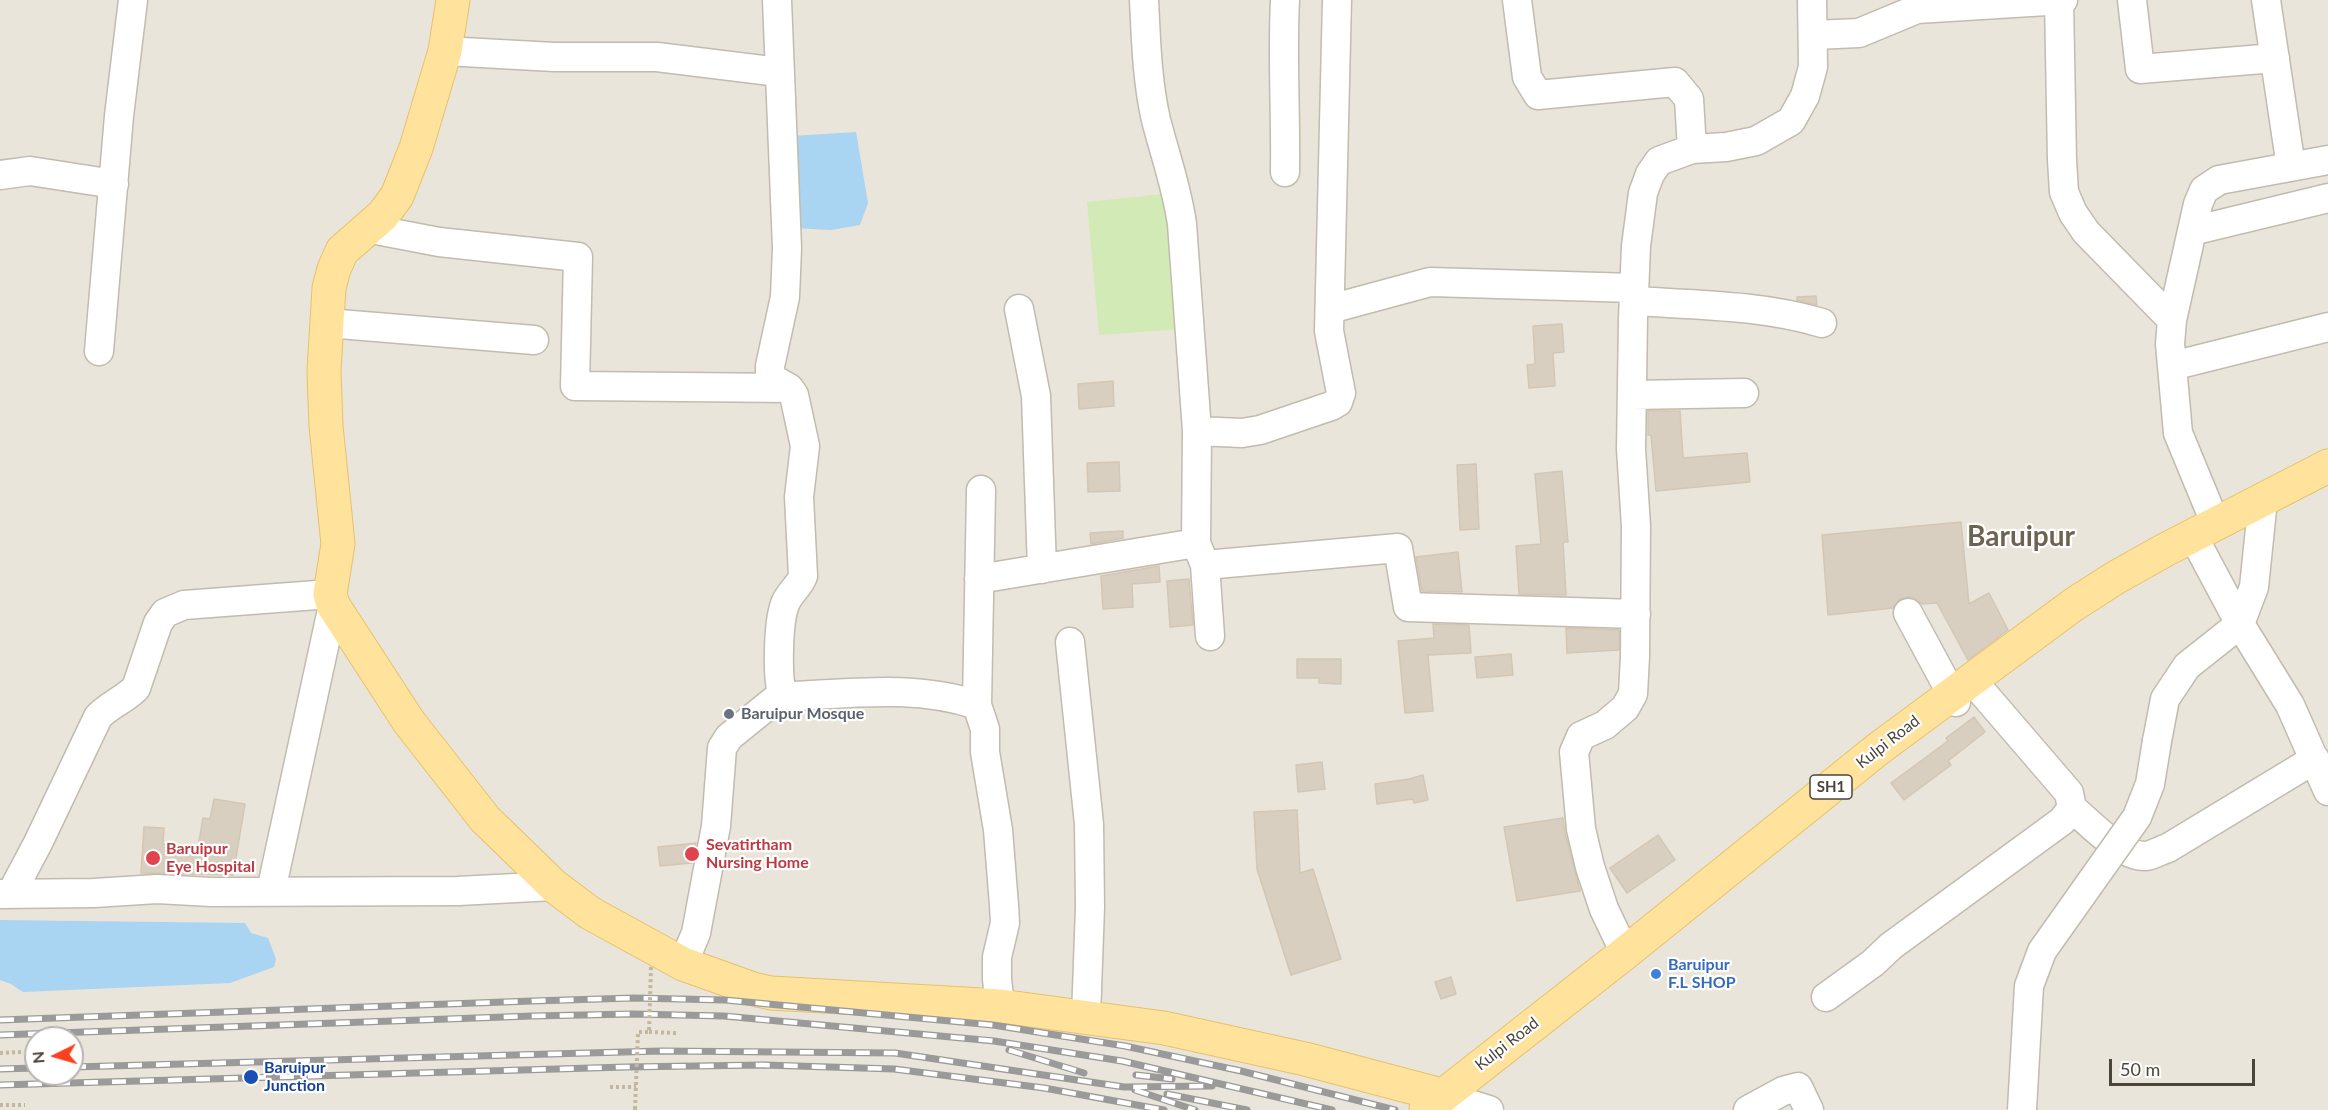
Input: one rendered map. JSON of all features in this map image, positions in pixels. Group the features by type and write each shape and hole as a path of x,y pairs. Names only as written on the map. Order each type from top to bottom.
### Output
{"main road":[{"path":"453,0 445,51 416,148 397,196 383,215 342,251 328,288 324,371 326,426 338,544 332,600 409,722 460,789 492,826 554,885 609,925 683,964 753,989 771,993 1000,1005 1164,1028 1207,1036 1433,1102"},
{"name":"Kulpi Road","path":"1433,1102 1625,953 1878,749 1959,692 2073,605 2115,578 2328,466"}],"street":[{"path":"99,351 107,239 133,0"},
{"path":"777,0 787,248 785,297 770,366 773,379 789,388 794,395 806,446 799,496 803,576 799,586 785,604 778,663 782,694"},
{"path":"1144,0 1152,99 1178,193 1182,224 1197,431 1201,554 1210,636"},
{"path":"1285,0 1282,49 1286,97 1285,172"},
{"path":"1197,431 1242,433 1260,430 1331,406 1338,402 1341,393 1330,340 1337,0"},
{"path":"1517,0 1527,77 1538,96 1675,82 1689,99 1692,149"},
{"path":"1625,953 1604,909 1590,867 1581,829 1574,752 1581,736 1605,725 1625,708 1633,694 1636,614 1636,526 1631,449 1634,294 1643,193 1650,174 1659,161 1692,149 1726,147 1756,141 1791,121 1805,96 1812,67 1814,35 1812,0"},
{"path":"1814,35 1859,33 1917,9 2061,0 2064,192 2073,213 2086,232 2172,321"},
{"path":"2132,0 2140,69 2275,58"},
{"path":"2266,0 2291,167"},
{"path":"445,51 554,57 657,57 779,72"},
{"path":"2328,160 2220,180 2204,190 2198,204 2172,321 2170,344 2178,433 2204,531 2241,624 2290,705 2328,791"},
{"path":"0,175 30,171 114,184"},
{"path":"2192,231 2328,198"},
{"path":"366,228 440,242 578,257 575,386 789,388"},
{"path":"1330,309 1416,285 1445,281 1634,294 1788,313 1822,323"},
{"path":"1018,309 1036,396 1042,569"},
{"path":"327,322 534,340"},
{"path":"2172,366 2328,327"},
{"path":"1632,395 1744,393"},
{"path":"981,490 977,705 985,729 986,752 998,830 1004,905 1005,923 997,957 1000,1005"},
{"path":"2022,1110 2029,986 2042,951 2137,817 2150,784 2166,699 2187,666 2241,624 2254,587 2263,500"},
{"path":"979,579 1042,569 1201,554 1398,548 1408,608 1636,614"},
{"path":"6,893 38,843 98,717 106,708 128,696 136,688 158,623 165,613 184,605 332,600 271,891"},
{"path":"1908,613 1959,692 2069,793 2072,808 2119,848 2135,855 2148,856 2168,848 2315,759"},
{"path":"1070,642 1089,824 1090,907 1086,1017"},
{"path":"683,964 696,933 714,837 722,748 729,736 782,694 793,696 872,692 917,693 962,700 977,705"},
{"path":"1826,997 1874,963 1891,946 2062,821 2072,808"},
{"path":"6,893 94,893 157,889 211,892 458,891 554,885"},
{"path":"1748,1110 1783,1091 1798,1087 1809,1110"},
{"path":"1433,1102 1489,1110"}],"path":[{"path":"649,1032 651,967"},
{"path":"635,1110 638,1032 676,1033"},
{"path":"0,1053 23,1052"},
{"path":"610,1087 636,1086"},
{"path":"0,1105 25,1105"}],"shaded area":[{"name":"Baruipur","path":"0,0 2328,0 2328,1110 0,1110"}],"green space":[{"path":"1172,193 1184,329 1099,335 1087,202"}],"water":[{"path":"856,132 868,203 860,225 831,230 793,228 792,136"},
{"path":"0,920 245,923 251,933 268,938 276,959 274,967 230,983 23,992 0,980"}],"building":[{"path":"1816,296 1817,305 1797,300 1797,297"},
{"path":"1562,324 1564,352 1553,353 1555,386 1529,388 1527,365 1535,364 1533,326"},
{"path":"1113,381 1114,406 1079,409 1078,384"},
{"path":"1648,411 1680,411 1683,458 1747,453 1750,482 1656,491 1651,435 1648,435"},
{"path":"1119,462 1120,491 1088,492 1087,463"},
{"path":"1476,464 1479,529 1460,530 1457,465"},
{"path":"1562,471 1568,542 1563,542 1566,595 1519,594 1516,546 1541,544 1535,474"},
{"path":"1961,522 1969,604 1989,593 2008,630 1968,660 1937,603 1922,604 1908,597 1900,599 1893,608 1828,615 1822,535"},
{"path":"1123,531 1123,538 1091,544 1090,533"},
{"path":"1458,552 1462,592 1422,591 1416,557"},
{"path":"1159,566 1160,582 1132,584 1133,607 1103,609 1101,576"},
{"path":"1189,579 1193,625 1170,627 1167,581"},
{"path":"1433,624 1469,625 1471,653 1428,655 1433,711 1405,713 1398,641 1434,638"},
{"path":"1566,628 1619,630 1619,650 1567,653"},
{"path":"1511,654 1513,675 1477,678 1475,657"},
{"path":"1297,659 1341,659 1341,684 1319,683 1319,678 1297,678"},
{"path":"1974,717 1985,732 1948,761 1951,765 1904,800 1891,783 1948,741 1946,738"},
{"path":"1322,762 1325,789 1298,792 1296,765"},
{"path":"1423,775 1428,800 1414,803 1413,799 1377,804 1375,784"},
{"path":"214,799 245,804 233,875 141,873 144,827 164,828 163,844 198,847 203,818 210,819"},
{"path":"1297,810 1300,873 1313,869 1341,959 1291,975 1257,869 1254,812"},
{"path":"1563,818 1580,891 1517,901 1504,827"},
{"path":"1658,835 1675,860 1627,893 1610,868"},
{"path":"696,843 692,863 660,866 658,847"},
{"path":"1451,977 1456,994 1441,999 1435,982"}],"railway":[{"path":"0,1020 634,998 725,1000 993,1025 1125,1046 1241,1071 1395,1110"},
{"path":"0,1035 532,1016 633,1014 724,1016 994,1041 1122,1061 1332,1110"},
{"path":"1009,1050 1084,1073"},
{"path":"84,1067 661,1051 895,1053 1124,1087 1212,1086"},
{"path":"0,1085 764,1065 894,1069 1044,1088 1164,1110"},
{"path":"0,1069 24,1068"},
{"path":"1136,1075 1172,1079"},
{"path":"1135,1090 1195,1110"},
{"path":"1167,1094 1247,1110"}],"place":[{"name":"Baruipur Mosque","path":"729,714"},
{"name":"Sevatirtham Nursing Home","path":"692,854"},
{"name":"Baruipur Eye Hospital","path":"153,858"},
{"name":"Baruipur F.L SHOP","path":"1656,974"},
{"name":"Baruipur Junction","path":"251,1077"}],"district":[{"name":"Baruipur","path":"2021,537"}]}
